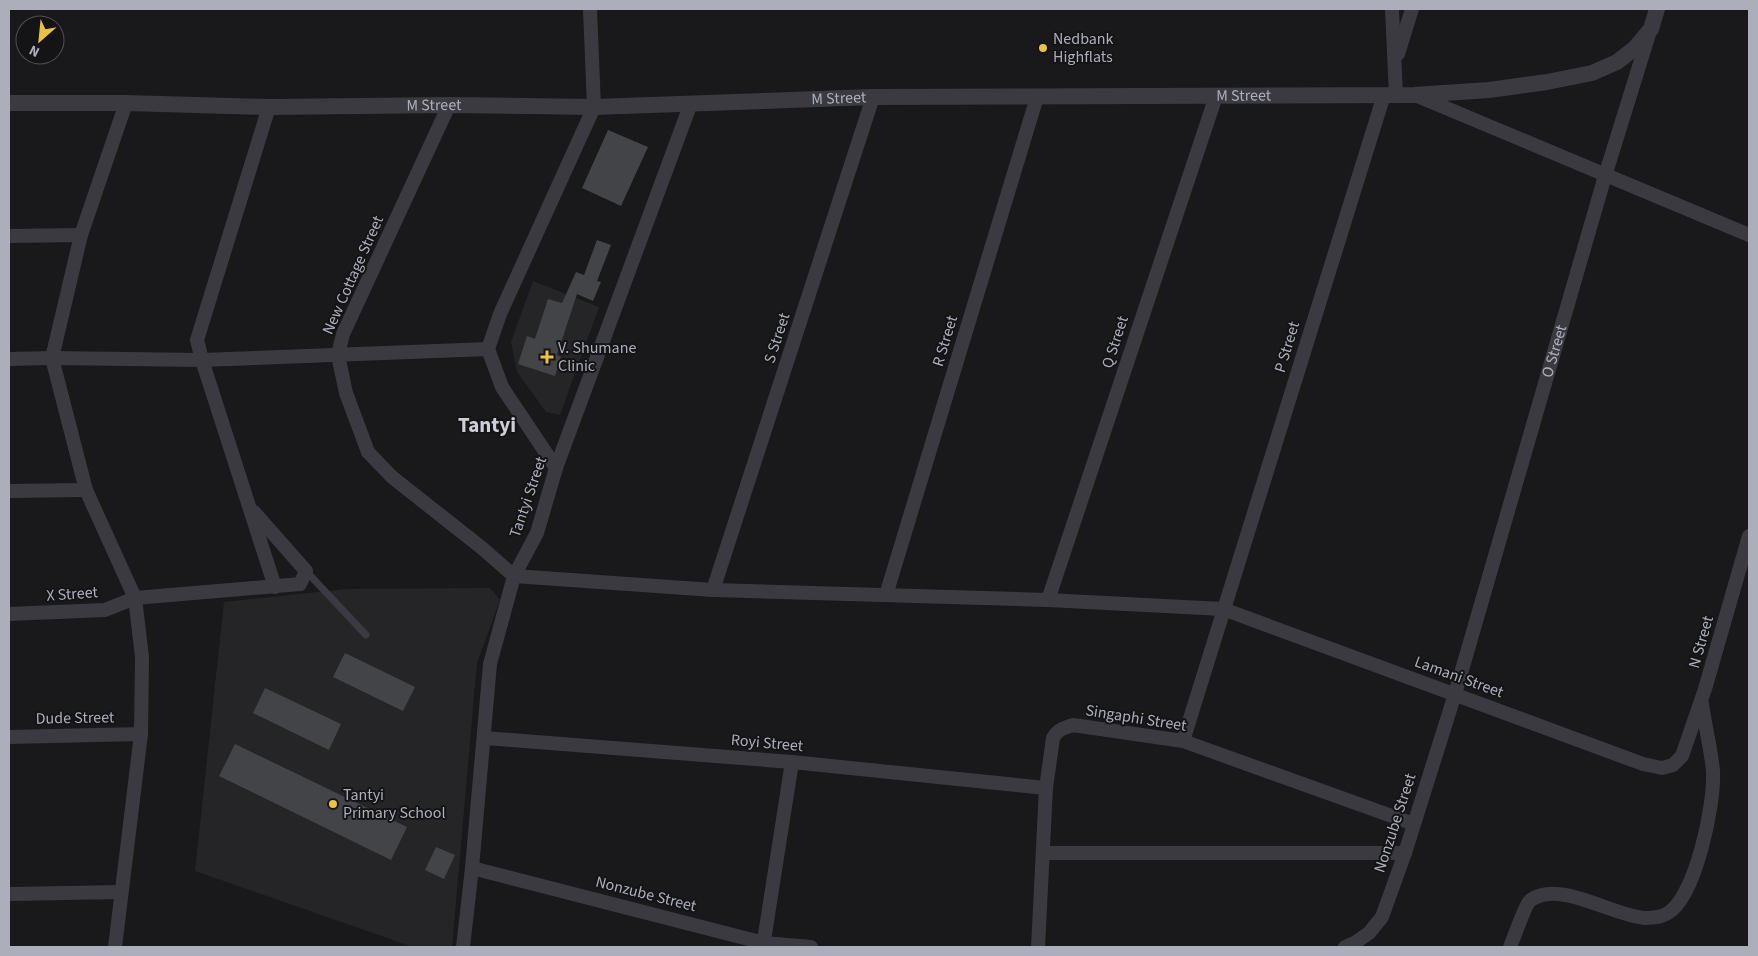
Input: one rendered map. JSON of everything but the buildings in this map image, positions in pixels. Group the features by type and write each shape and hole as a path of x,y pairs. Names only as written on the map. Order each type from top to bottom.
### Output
{"street":[{"path":"556,468 502,387 488,349 500,314 594,107 590,9"},
{"name":"P Street","path":"1392,9 1395,64"},
{"name":"P Street","path":"1183,741 1223,609 1390,95 1395,64 1412,9"},
{"name":"O Street","path":"1454,694 1605,176 1657,9"},
{"name":"M Street","path":"9,103 126,103 269,107 449,105 594,107 873,97 1414,95 1489,90 1547,82 1592,72 1617,62 1635,48 1651,29"},
{"path":"1414,95 1749,235"},
{"name":"R Street","path":"886,595 1038,96"},
{"name":"Q Street","path":"1048,600 1216,96"},
{"name":"S Street","path":"713,590 873,97"},
{"path":"115,947 141,734 142,657 135,598 86,490 52,358 80,235 126,103"},
{"name":"Tantyi Street","path":"463,947 485,738 490,664 514,576 537,533 556,468 691,104"},
{"name":"New Cottage Street","path":"449,105 343,334 338,355 346,393 368,452 392,477 482,548 514,576"},
{"path":"269,107 197,340 275,587"},
{"path":"9,236 80,235"},
{"path":"9,359 202,360 488,349"},
{"path":"9,491 86,490"},
{"path":"249,507 306,571"},
{"name":"N Street","path":"1682,756 1701,700 1749,536"},
{"name":"X Street","path":"9,614 105,610 135,598 300,584 306,571"},
{"name":"Lamani Street","path":"514,576 713,590 1048,600 1223,609 1643,764 1662,768 1673,765 1682,756"},
{"name":"Nonzube Street","path":"1345,947 1369,933 1382,917 1405,853 1454,694"},
{"path":"1510,947 1529,902 1537,896 1560,893 1646,918 1668,913 1675,906 1690,884 1704,838 1710,810 1713,772 1701,700"},
{"name":"Singaphi Street","path":"1038,947 1046,788 1053,738 1062,728 1073,725 1183,741 1414,824"},
{"name":"Dude Street","path":"9,737 141,734"},
{"name":"Royi Street","path":"485,738 792,762 1046,788"},
{"path":"763,945 792,762"},
{"path":"1044,853 1405,853"},
{"name":"Nonzube Street","path":"472,868 763,945 811,947"},
{"path":"9,894 121,892"}],"lane":[{"path":"306,571 366,634"}],"shaded area":[{"name":"V. Shumane Clinic","path":"533,281 599,307 560,415 546,412 517,372 511,342"},
{"name":"Tantyi Primary School","path":"490,588 500,600 477,663 452,947 413,947 195,871 224,602 346,589"}],"place":[{"name":"Nedbank Highflats","path":"1043,48"},
{"name":"V. Shumane Clinic","path":"547,357"},
{"name":"Tantyi Primary School","path":"333,804"}],"district":[{"name":"Tantyi","path":"487,425"}]}
